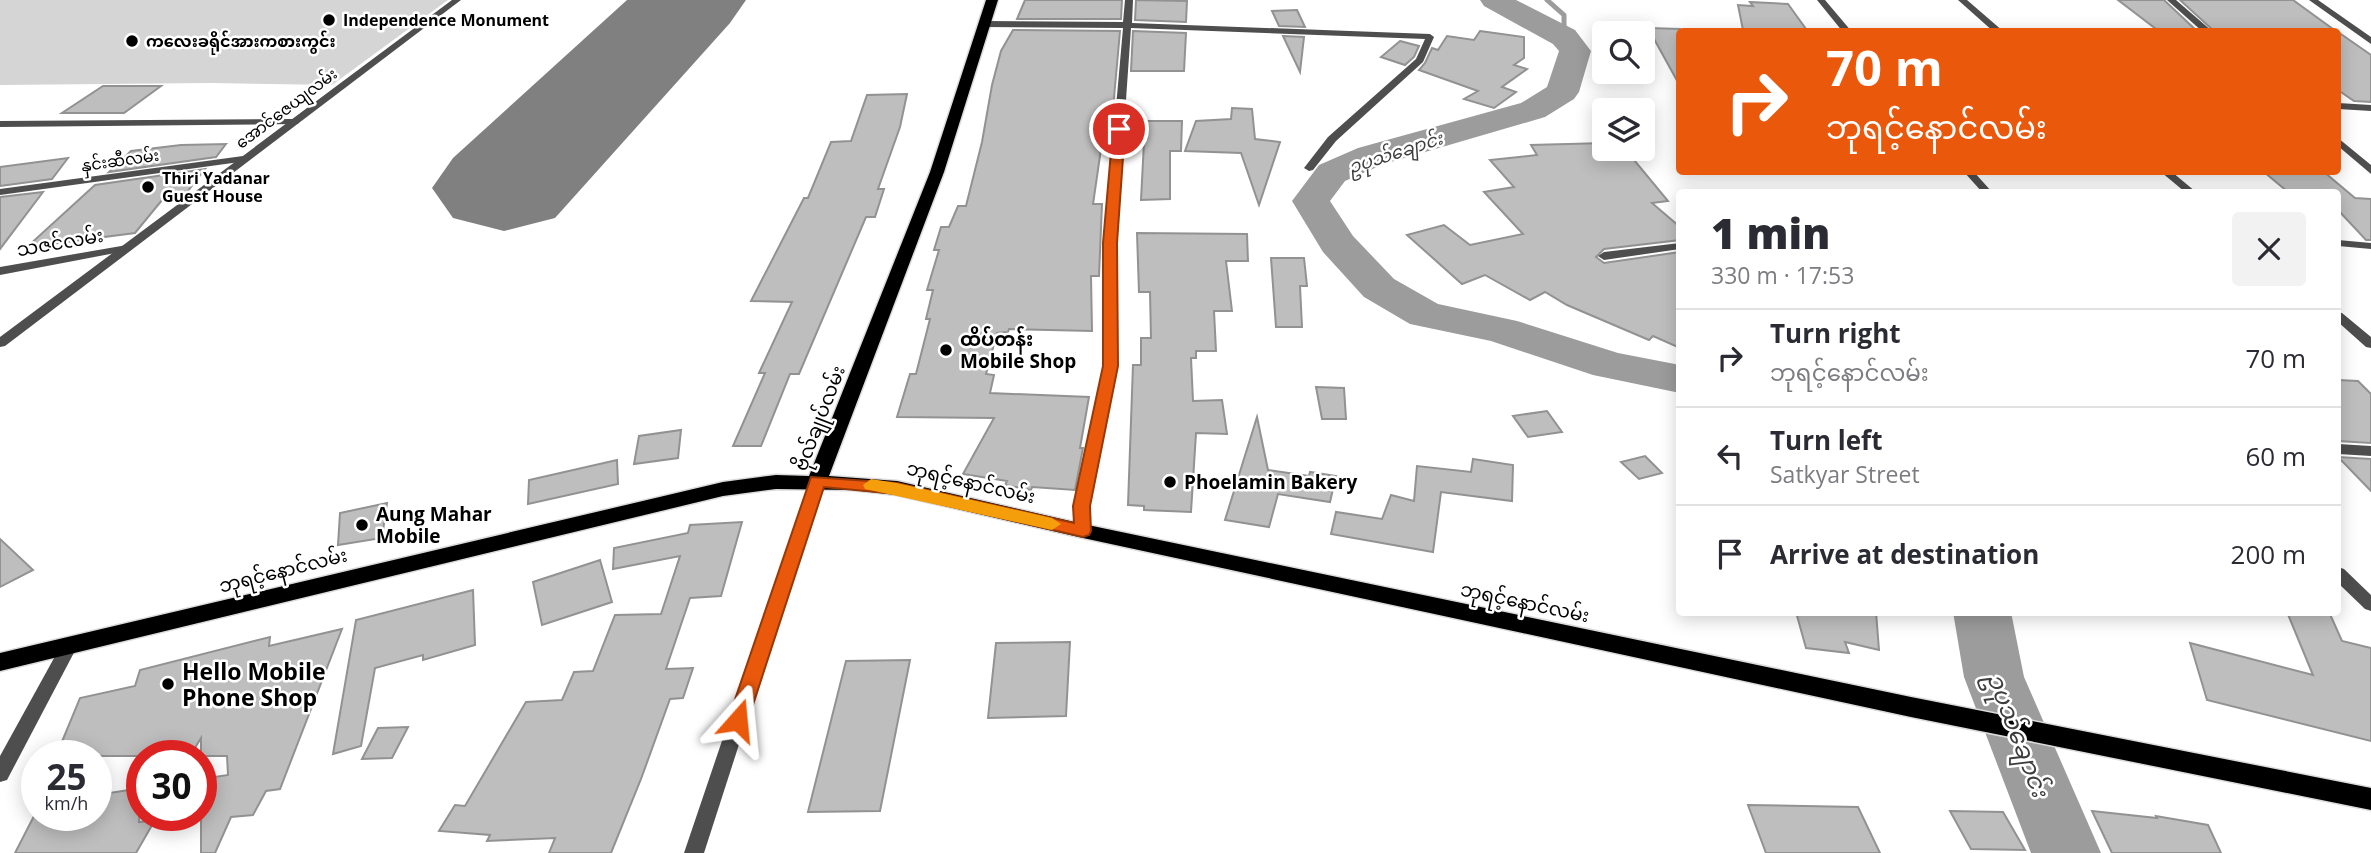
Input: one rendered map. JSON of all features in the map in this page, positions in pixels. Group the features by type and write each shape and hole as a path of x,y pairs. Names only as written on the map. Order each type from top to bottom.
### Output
{"highway":[{"name":"ဗိုလ်ချုပ်လမ်း","path":"817,481 937,172 992,0"},
{"name":"ဘုရင့်နောင်လမ်း","path":"0,662 723,489 776,482 817,481 897,488 1083,531 1934,711 2371,799"}],"street":[{"name":"အောင်ဇေယျလမ်း","path":"0,344 457,0"},
{"path":"1083,531 1082,506 1110,366 1110,243 1129,0"},
{"path":"1821,0 1845,28"},
{"path":"1962,0 1995,28"},
{"path":"2171,0 2204,28"},
{"path":"2313,0 2371,41"},
{"path":"984,24 1127,25 1430,37 1420,60 1332,139 1309,169"},
{"path":"2341,106 2371,108"},
{"path":"2,125 294,122"},
{"path":"2341,144 2371,171"},
{"name":"နှင်းဆီလမ်း","path":"0,192 243,159"},
{"path":"1972,175 1984,189"},
{"path":"2170,175 2187,189"},
{"path":"2341,243 2371,246"},
{"path":"1604,256 1676,247"},
{"name":"သဇင်လမ်း","path":"0,271 127,248"},
{"path":"2341,319 2371,344"},
{"path":"2341,449 2371,450"},
{"name":"ဗိုလ်ချုပ်လမ်း","path":"694,853 817,481"},
{"path":"2341,576 2371,605"},
{"path":"0,774 71,645"}],"shaded area":[{"name":"ကလေးခရိုင်အားကစားကွင်း","path":"0,0 448,0 332,85 0,85"}],"building":[{"path":"1025,0 1122,0 1121,19 1017,19"},
{"path":"1136,0 1187,1 1186,22 1135,20"},
{"path":"2118,0 2164,0 2194,28 2155,28"},
{"path":"2180,0 2293,0 2332,28 2211,28"},
{"path":"1750,2 1788,4 1805,28 1743,28 1738,5 1753,6"},
{"path":"1297,10 1305,27 1279,26 1272,11"},
{"path":"1655,28 1676,29 1676,79 1655,41"},
{"path":"1013,30 1120,31 1110,142 1102,142 1093,204 1102,204 1099,276 1091,276 1092,331 1009,329 1008,332 997,333 986,374 994,375 990,393 1089,397 1075,490 1032,487 1031,490 1005,485 1007,481 963,474 994,418 897,417 910,374 916,374 930,319 926,319 933,290 927,290 939,250 934,250 941,227 949,227 958,206 966,206 1001,51"},
{"path":"1133,31 1186,33 1184,71 1131,71"},
{"path":"1480,31 1524,37 1524,58 1514,65 1527,69 1502,87 1516,92 1494,108 1464,99 1478,91 1419,70 1432,48 1438,50 1447,36 1474,40"},
{"path":"2341,34 2371,55 2371,102 2354,101 2341,92"},
{"path":"1283,36 1304,37 1300,72"},
{"path":"1400,41 1419,46 1414,57 1405,65 1381,57"},
{"path":"103,86 161,86 124,113 62,113"},
{"path":"907,94 900,127 878,189 884,189 875,217 866,217 799,374 790,374 761,446 733,446 765,373 759,373 792,302 751,301 804,198 808,198 831,142 851,141 867,95"},
{"path":"1232,108 1252,109 1255,139 1280,142 1259,205 1241,153 1185,151 1196,121 1231,119"},
{"path":"1127,121 1182,121 1181,151 1170,151 1170,199 1141,200 1144,142 1126,142"},
{"path":"1592,143 1592,161 1635,161 1668,201 1652,203 1676,224 1676,240 1604,249 1596,257 1604,263 1676,253 1676,346 1653,336 1649,340 1567,305 1545,292 1530,300 1485,275 1462,284 1407,235 1444,225 1470,245 1523,234 1484,192 1514,187 1490,160 1537,155 1531,145"},
{"path":"226,144 216,157 109,172 131,151 181,145"},
{"path":"68,158 52,179 0,186 0,167"},
{"path":"205,169 187,192 167,194 135,233 27,247 95,185"},
{"path":"2268,175 2328,175 2355,198 2371,199 2371,240 2366,240 2341,213 2341,189 2284,189"},
{"path":"43,192 0,249 0,197"},
{"path":"1137,233 1247,234 1248,261 1226,261 1232,311 1214,311 1216,351 1196,351 1196,358 1191,358 1193,401 1222,400 1227,434 1196,433 1191,512 1144,510 1144,506 1128,505 1133,365 1141,365 1141,338 1151,338 1150,292 1139,292"},
{"path":"1271,258 1304,258 1307,286 1300,286 1302,327 1276,327"},
{"path":"2341,380 2358,381 2371,394 2371,443 2341,441"},
{"path":"1316,387 1344,388 1346,419 1322,419"},
{"path":"1547,411 1562,432 1528,437 1513,416"},
{"path":"1257,417 1268,470 1309,476 1310,472 1336,476 1330,502 1278,494 1269,527 1225,520"},
{"path":"681,430 678,458 634,464 639,436"},
{"path":"1645,456 1662,473 1639,479 1621,462"},
{"path":"2341,457 2371,459 2371,491 2341,460"},
{"path":"1473,459 1513,465 1512,501 1441,492 1433,552 1331,534 1336,512 1382,519 1391,495 1414,501 1417,466 1471,472"},
{"path":"617,460 618,484 528,504 529,480"},
{"name":"Aung Mahar Mobile","path":"387,503 382,538 338,545 340,513"},
{"path":"742,522 721,596 690,598 666,669 693,668 683,698 670,699 611,853 549,853 555,838 487,841 490,835 439,831 455,805 465,806 526,702 562,700 574,672 593,671 615,615 661,614 680,556 613,569 614,548 688,533 690,525"},
{"path":"0,539 33,570 0,587"},
{"path":"600,560 612,602 542,625 533,582"},
{"path":"473,590 475,645 423,660 423,655 375,668 361,746 333,754 356,620"},
{"path":"1797,616 1876,616 1879,650 1845,642 1849,653 1806,648"},
{"path":"2289,616 2331,616 2342,641 2371,648 2371,741 2207,700 2190,643 2313,675"},
{"path":"342,629 280,789 266,791 253,815 231,817 215,853 201,853 201,831 217,831 217,777 228,775 227,756 217,756 217,740 126,740 126,756 112,756 112,740 63,740 80,698 135,686 140,670 270,637 269,646"},
{"path":"1070,642 1066,716 988,718 996,643"},
{"path":"910,660 880,811 808,812 846,661"},
{"path":"408,727 392,758 362,759 378,728"},
{"path":"126,790 126,831 149,831 136,853 15,853 26,831 112,831 112,793"},
{"path":"1748,805 1858,807 1880,853 1766,853"},
{"path":"1950,811 2003,812 2025,850 1971,849"},
{"path":"2092,811 2157,818 2156,816 2208,825 2221,853 2112,853"}],"waterway":[{"name":"ဥပုသ်ချောင်း","path":"1494,0 1564,37 1575,51 1562,92 1533,110 1371,156 1332,173 1311,201 1337,243 1379,288 1425,315 1501,330 1609,365 1676,378"},
{"path":"1547,0 1564,15 1564,37"},
{"name":"ဥပုသ်ချောင်း","path":"1983,616 1994,677 2066,853"}],"runway":[{"path":"504,188 691,0"}],"slow traffic":[{"path":"871,485 897,488 1052,524"}],"place":[{"name":"Independence Monument","path":"329,20"},
{"name":"ကလေးခရိုင်အားကစားကွင်း","path":"132,41"},
{"name":"Thiri Yadanar Guest House","path":"148,187"},
{"name":"ထိပ်တန်း Mobile Shop","path":"946,350"},
{"name":"Phoelamin Bakery","path":"1170,482"},
{"name":"Aung Mahar Mobile","path":"362,525"},
{"name":"Hello Mobile Phone Shop","path":"168,684"}],"route":[{"path":"738,720 817,481 897,488 1083,531 1082,506 1110,366 1110,243 1119,129"}]}
